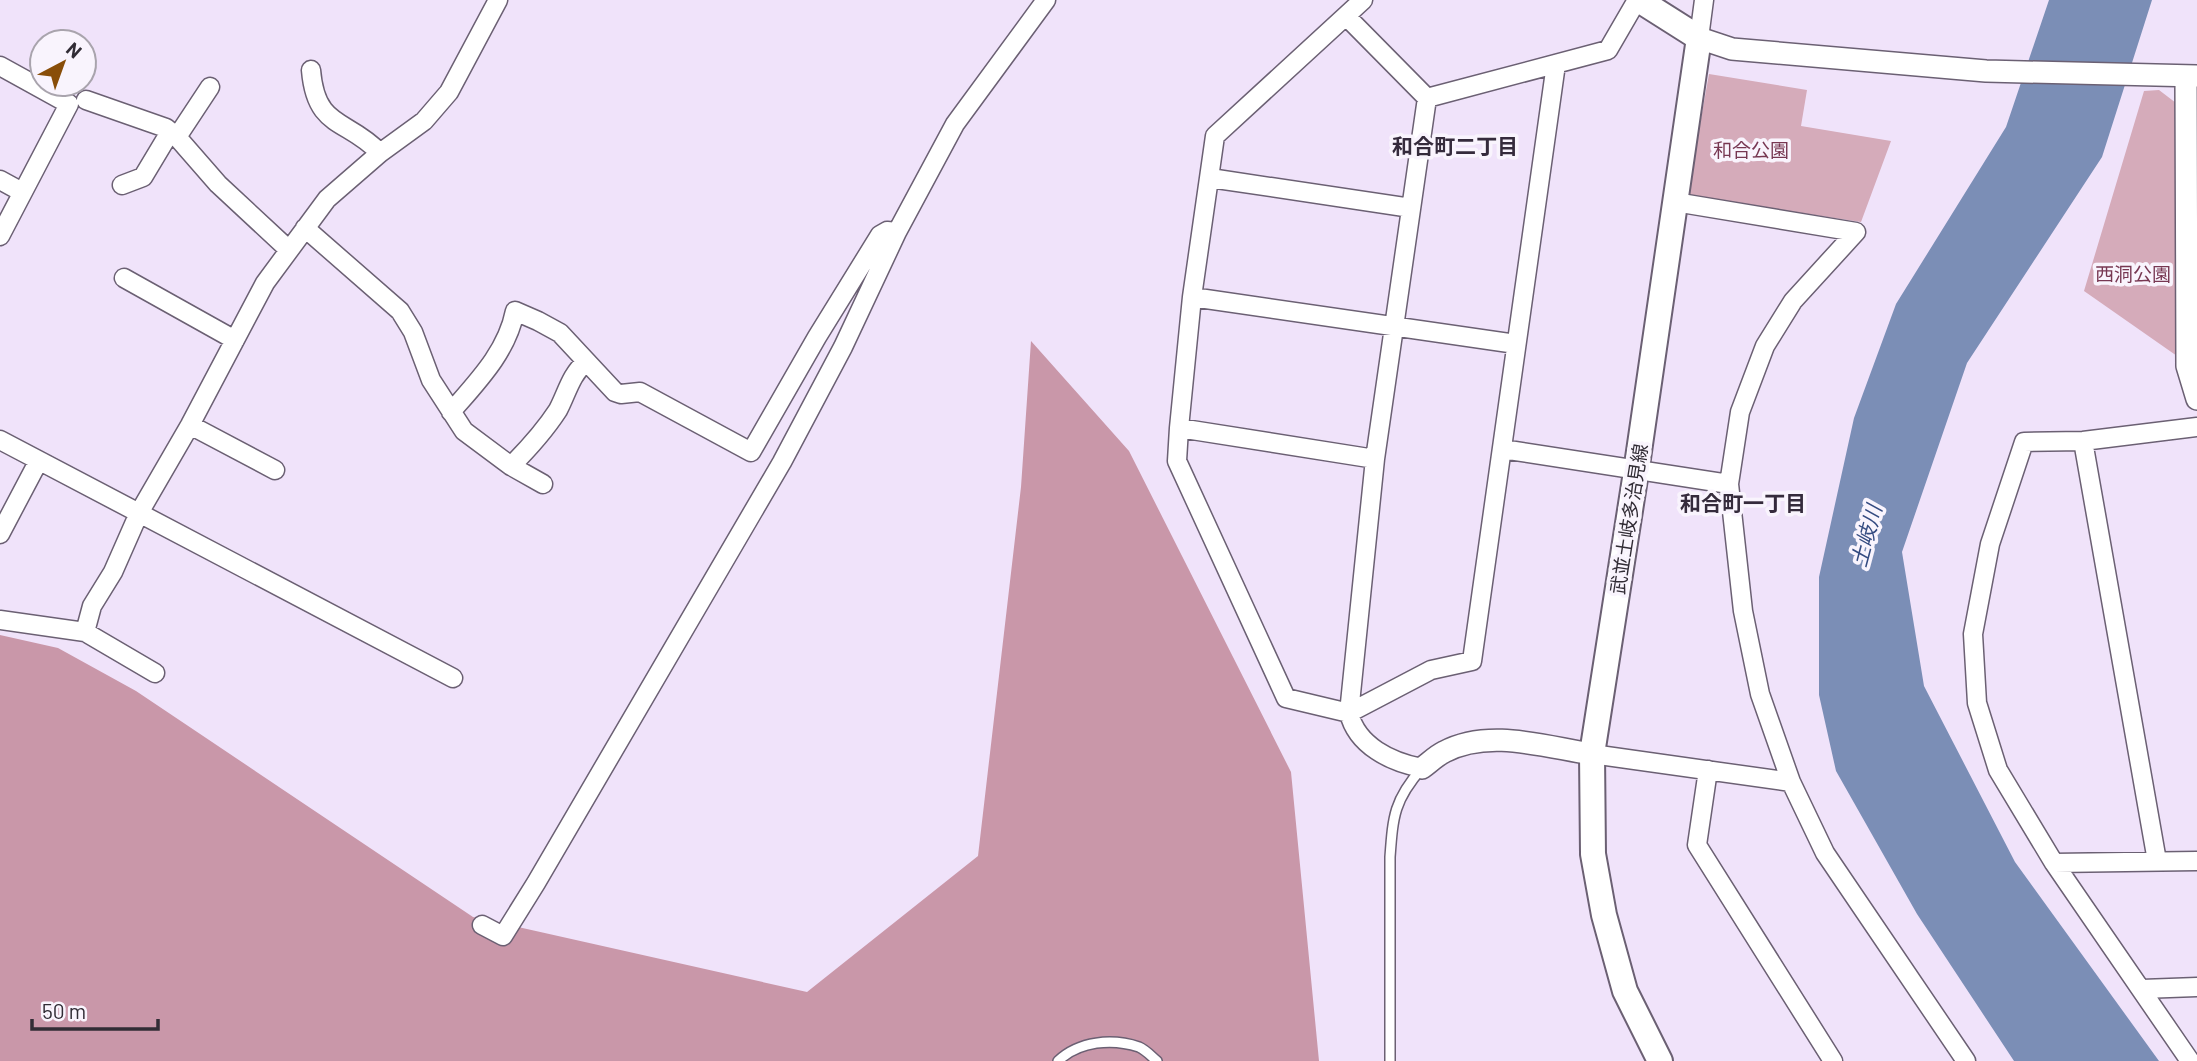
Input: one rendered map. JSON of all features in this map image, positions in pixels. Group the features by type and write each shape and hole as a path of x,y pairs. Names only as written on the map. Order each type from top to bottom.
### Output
{"main road":[{"path":"1638,0 1699,38"},
{"name":"武並土岐多治見線","path":"1660,1061 1625,991 1604,915 1593,854 1592,754 1699,38"}],"street":[{"path":"85,632 92,606 113,572 139,513 190,425 265,283 327,199 380,153 424,121 449,92 498,0"},
{"path":"482,925 503,936 536,883 782,461 843,347 897,232 955,124 1046,0"},
{"path":"1363,0 1215,136 1192,297 1177,461 1286,698 1349,713 1431,670 1472,661 1556,64"},
{"path":"1427,98 1608,50 1638,0"},
{"path":"1704,0 1699,38 1732,49 1986,71 2192,76 2187,366 2197,399"},
{"path":"1347,17 1427,98"},
{"path":"0,66 69,104 0,236"},
{"path":"311,70 315,95 325,114 380,153"},
{"path":"122,185 143,177 210,87"},
{"path":"1427,98 1375,459 1349,713 1352,728 1377,752 1400,764 1422,768 1443,752 1468,743 1494,739 1791,782"},
{"path":"86,100 166,128 218,184 289,250"},
{"path":"1210,178 1411,208"},
{"path":"0,180 22,192"},
{"path":"1675,202 1856,232 1793,301 1765,346 1740,412 1729,484 1743,611 1760,694 1791,782 1825,853 1966,1061"},
{"path":"305,228 400,311 413,332 431,380 451,412 476,442 543,484"},
{"path":"451,412 498,354 512,328 515,312 552,327 615,391 621,394 639,392 751,452 817,337 880,236 887,231 897,232"},
{"path":"124,278 235,340"},
{"path":"1192,297 1516,344"},
{"path":"511,466 527,450 557,410 578,368 586,362"},
{"path":"190,425 275,470"},
{"path":"2190,1061 2054,863 1998,769 1977,703 1973,634 1990,544 2024,442 2083,441 2197,427"},
{"path":"1179,428 1375,459"},
{"path":"0,440 453,678"},
{"path":"2083,441 2157,861"},
{"path":"1502,449 1636,472 1729,484"},
{"path":"0,534 38,462"},
{"path":"0,620 85,632 155,673"},
{"path":"1708,770 1697,845 1833,1061"},
{"path":"2054,863 2197,861"},
{"path":"2142,989 2197,987"}],"lane":[{"path":"1390,1061 1392,828 1396,804 1422,768"},
{"path":"1058,1061 1087,1044 1113,1042 1141,1048 1157,1061"}],"green space":[{"name":"和合公園","path":"1709,74 1807,90 1801,126 1891,141 1861,222 1687,196"},
{"name":"西洞公園","path":"2159,90 2176,103 2177,356 2084,291 2144,91"}],"shaded area":[{"path":"1031,341 1129,451 1291,772 1319,1061 0,1061 0,635 58,648 136,691 473,917 807,992 978,856 1021,487"}],"water":[{"name":"土岐川","path":"2049,0 2152,0 2102,157 1967,363 1902,552 1924,686 2015,862 2159,1061 2014,1061 1917,914 1836,771 1819,695 1819,577 1854,418 1896,304 2006,127"}],"district":[{"name":"和合町二丁目","path":"1455,147"},
{"name":"和合町一丁目","path":"1743,504"}]}
